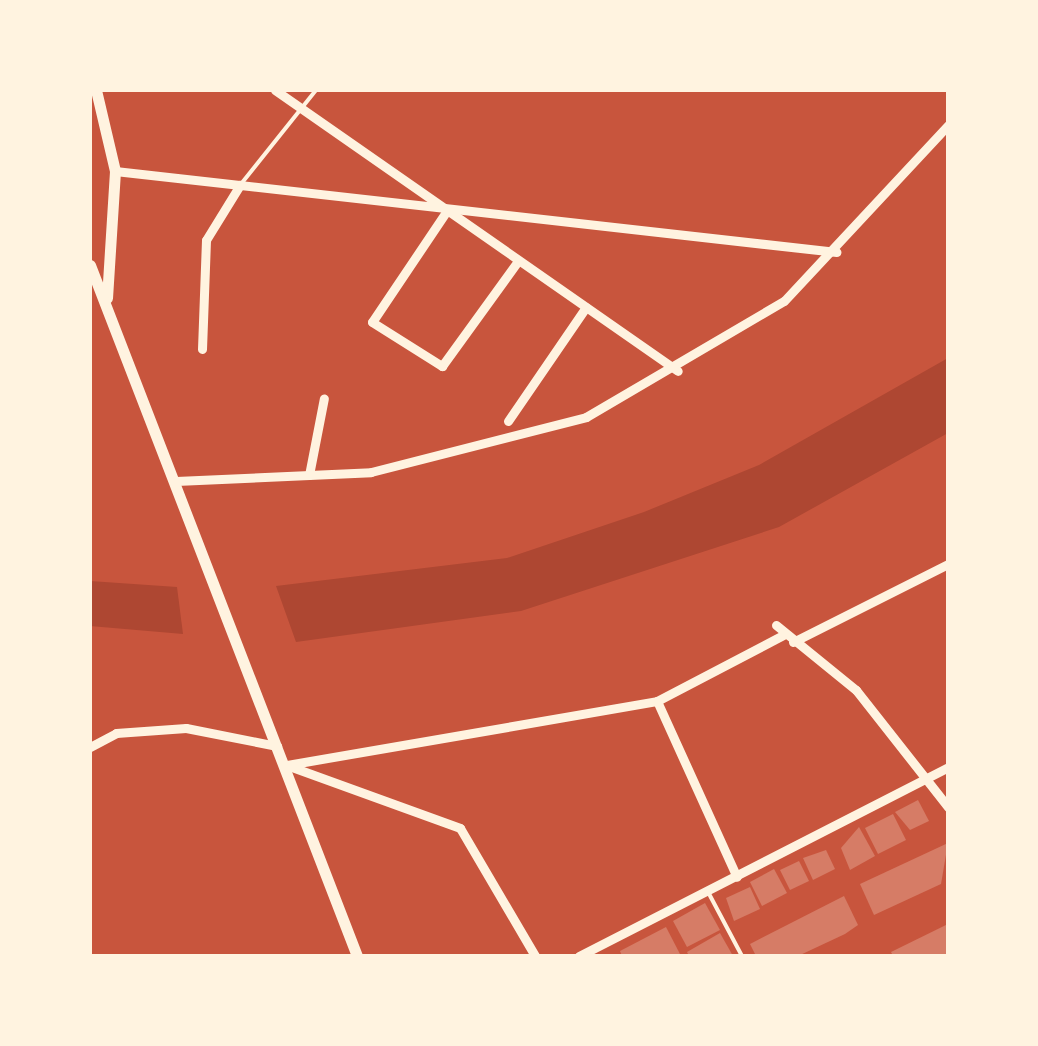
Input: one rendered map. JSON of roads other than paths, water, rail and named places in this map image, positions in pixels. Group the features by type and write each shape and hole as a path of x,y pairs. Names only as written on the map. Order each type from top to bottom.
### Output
{"main road":[{"path":"96,95 115,171 106,305"},
{"path":"91,269 357,956"}],"street":[{"path":"275,90 678,371"},
{"path":"176,482 371,472 586,417 678,371 784,301 836,252 948,125"},
{"path":"115,171 836,252"},
{"path":"202,350 206,240 240,185"},
{"path":"448,209 372,322 442,366 518,261"},
{"path":"508,421 586,306"},
{"path":"309,475 324,398"},
{"path":"535,956 460,828 287,766 657,701 948,564"},
{"path":"776,625 856,690 915,768 931,775 948,807"},
{"path":"657,701 737,877"},
{"path":"90,746 116,733 186,728 277,746"},
{"path":"580,956 948,767"}],"lane":[{"path":"240,185 305,110 316,90"},
{"path":"708,890 742,956"}]}
